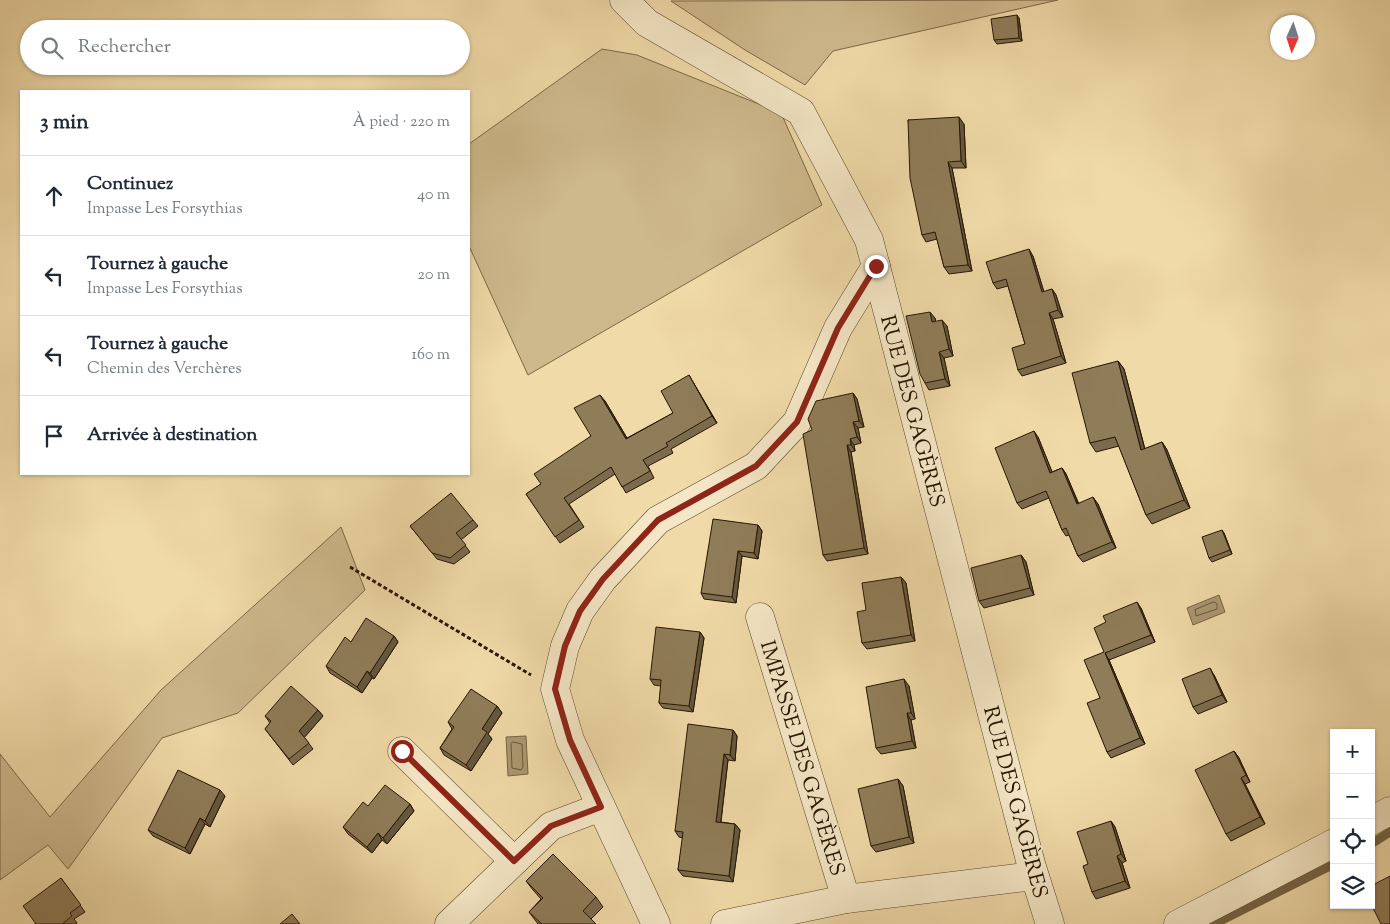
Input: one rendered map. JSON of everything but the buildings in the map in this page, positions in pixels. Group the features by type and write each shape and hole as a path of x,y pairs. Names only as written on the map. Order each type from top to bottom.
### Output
{"street":[{"name":"RUE DES GAGÈRES","path":"624,0 647,24 801,112 869,240 1034,876 1050,924"},
{"path":"656,924 570,740 555,689 565,646 580,611 603,579 658,520 756,466 797,422 838,328 876,266"},
{"name":"IMPASSE DES GAGÈRES","path":"760,617 846,899"},
{"path":"402,751 514,861"},
{"path":"448,924 551,826 601,807"},
{"path":"1375,819 1390,811"},
{"path":"1178,924 1330,845"},
{"name":"IMPASSE DES GAGÈRES","path":"725,924 846,899 1034,876"}],"path":[{"path":"350,568 555,689"}],"shaded area":[{"path":"1058,0 833,51 805,85 745,50 671,1"},
{"path":"602,49 637,55 781,113 822,205 528,375 470,248 470,143"},
{"path":"341,527 365,590 238,713 162,738 68,869 48,845 0,880 0,754 50,817 161,690"}],"water":[{"path":"1219,595 1225,612 1193,625 1187,608"},
{"path":"526,736 528,774 508,776 506,737"}],"waterway":[{"path":"1375,841 1390,832"},
{"path":"1214,924 1330,866"}],"route":[{"path":"402,751 514,861 551,826 601,807 570,740 555,689 565,646 580,611 603,579 658,520 756,466 797,422 838,328 876,266"}]}
